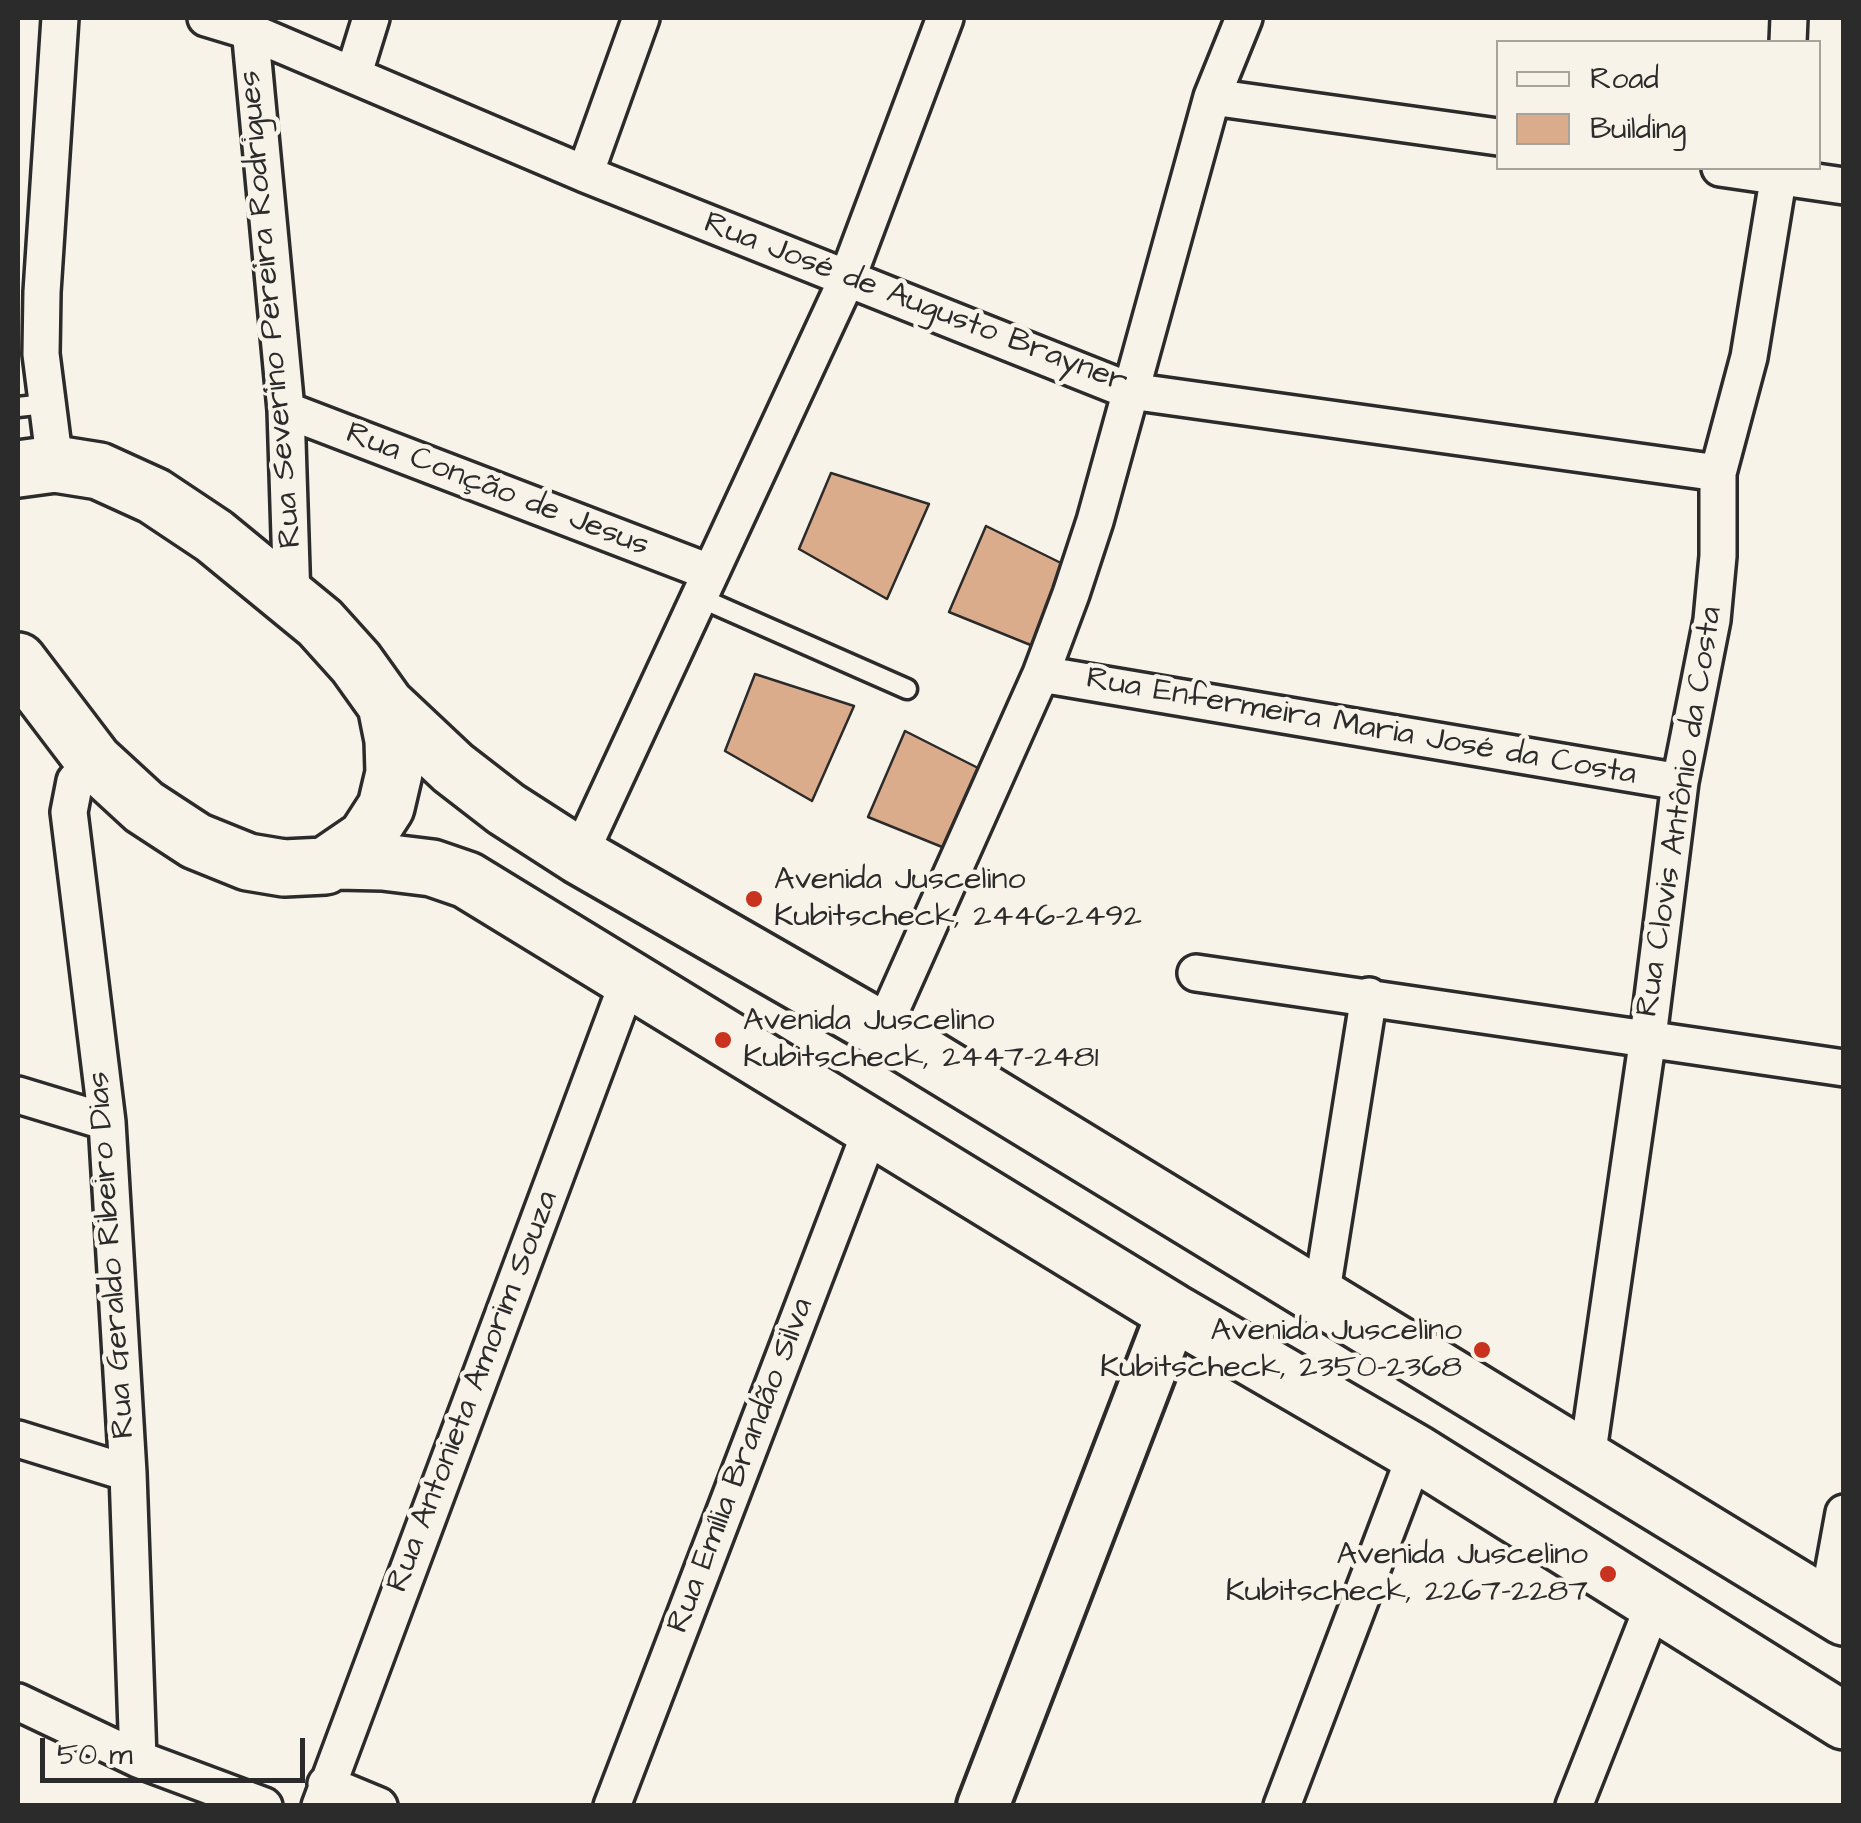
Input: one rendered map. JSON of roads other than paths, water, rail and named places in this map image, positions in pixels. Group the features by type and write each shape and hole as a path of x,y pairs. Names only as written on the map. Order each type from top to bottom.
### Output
{"main road":[{"path":"36,466 99,471 154,496 214,536 320,624 356,663 386,705 453,768 506,810 882,1030 1835,1612"},
{"path":"18,661 94,761 144,807 196,841 248,862 284,868 325,866 337,861 366,838 386,807 394,773 394,740 386,705"},
{"path":"337,861 432,868 467,880 1173,1312 1416,1453 1844,1721"}],"street":[{"path":"36,466 30,287 60,18"},
{"name":"Rua José de Augusto Brayner","path":"206,18 249,24 585,174 1130,391 1718,473"},
{"path":"354,73 371,18"},
{"path":"585,174 641,18"},
{"path":"579,856 846,280 945,18"},
{"path":"882,1030 1041,674 1083,558 1212,97 1244,18"},
{"name":"Rua Severino Pereira Rodrigues","path":"249,24 286,410 292,600"},
{"path":"1212,97 1496,136"},
{"path":"1750,170 1780,172 1844,186"},
{"name":"Rua Clovis Antônio da Costa","path":"1587,1458 1648,1037 1680,782 1712,620 1718,556 1718,473 1749,357 1780,172"},
{"name":"Rua Conção de Jesus","path":"286,410 703,585"},
{"name":"Rua Enfermeira Maria José da Costa","path":"1041,674 1680,782"},
{"name":"Rua Geraldo Ribeiro Dias","path":"94,761 75,781 69,812 108,1122 128,1474 138,1759"},
{"path":"1196,973 1844,1068"},
{"name":"Rua Antonieta Amorim Souza","path":"323,1795 629,979"},
{"path":"1321,1297 1369,996"},
{"path":"18,1095 108,1122"},
{"name":"Rua Emília Brandão Silva","path":"612,1806 872,1127"},
{"path":"984,1806 1173,1312"},
{"path":"18,1439 128,1474"},
{"path":"1282,1806 1416,1453"},
{"path":"1835,1612 1844,1513"},
{"path":"1574,1806 1655,1601"},
{"path":"18,1702 138,1759 264,1806"},
{"path":"323,1795 379,1806"}],"lane":[{"path":"703,585 908,689"}],"place":[{"name":"Avenida Juscelino Kubitscheck, 2446-2492","path":"754,899"},
{"name":"Avenida Juscelino Kubitscheck, 2447-2481","path":"723,1040"},
{"name":"Avenida Juscelino Kubitscheck, 2350-2368","path":"1482,1350"},
{"name":"Avenida Juscelino Kubitscheck, 2267-2287","path":"1608,1574"}]}
